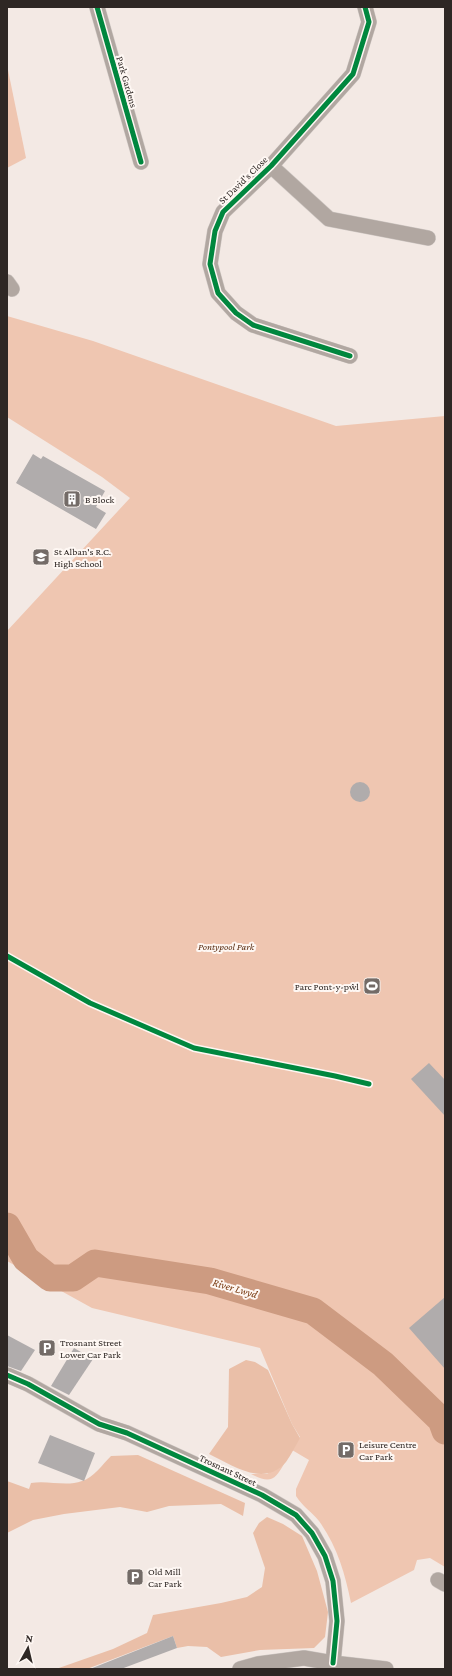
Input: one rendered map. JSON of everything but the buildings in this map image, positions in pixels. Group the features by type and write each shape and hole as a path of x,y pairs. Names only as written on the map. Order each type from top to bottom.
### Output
{"street":[{"name":"Park Gardens","path":"96,7 141,162"},
{"name":"St David's Close","path":"350,356 253,325 236,313 218,293 210,264 215,231 223,212 270,166 353,74 369,22 365,7"},
{"path":"270,166 329,219 428,238"},
{"name":"Trosnant Street","path":"7,1375 28,1384 99,1424 127,1433 262,1495 296,1515 312,1532 325,1556 333,1581 337,1621 333,1663"},
{"path":"240,1669 258,1664 304,1658 386,1669"}],"green space":[{"path":"7,65 26,158 7,168"},
{"name":"Pontypool Park","path":"7,316 93,341 336,426 445,416 445,1567 430,1558 417,1560 414,1570 351,1603 340,1560 331,1540 319,1521 296,1496 296,1489 309,1460 292,1450 300,1437 292,1424 260,1348 92,1308 7,1261 7,631 130,498 102,477 7,417"},
{"path":"285,1462 275,1477 271,1479 263,1479 251,1474 267,1474"}],"shaded area":[{"path":"246,1360 255,1362 268,1370 292,1424 300,1438 286,1462 277,1470 268,1473 258,1474 248,1472 209,1454 228,1427 229,1369"},
{"path":"138,1455 245,1503 243,1516 221,1504 169,1506 147,1512 120,1507 64,1514 33,1520 7,1533 7,1481 29,1489 31,1483 37,1482 76,1483 90,1477 111,1456"},
{"path":"267,1517 283,1524 302,1536 317,1571 328,1612 325,1637 314,1648 260,1650 221,1657 207,1647 188,1646 177,1648 173,1636 87,1669 56,1669 113,1649 147,1633 153,1615 247,1597 262,1587 265,1568 253,1533 259,1523"}],"waterway":[{"name":"River Lwyd","path":"7,1226 26,1259 50,1278 73,1278 95,1263 210,1281 313,1311 383,1364 441,1420 445,1431"}],"cycle path":[{"path":"97,7 141,162"},
{"path":"350,356 253,325 236,313 218,293 210,264 215,231 223,212 271,166 353,74 369,22 365,7"},
{"path":"7,956 90,1003 194,1048 369,1084"},
{"path":"7,1375 28,1384 99,1424 127,1433 262,1495 296,1515 312,1533 325,1556 333,1581 337,1621 333,1663"}],"place":[{"name":"B Block","path":"72,499"},
{"name":"St Alban's R.C. High School","path":"41,557"},
{"name":"Parc Pont-y-pŵl","path":"372,986"},
{"name":"Trosnant Street Lower Car Park","path":"47,1348"},
{"name":"Leisure Centre Car Park","path":"346,1450"},
{"name":"Old Mill Car Park","path":"135,1577"}]}
